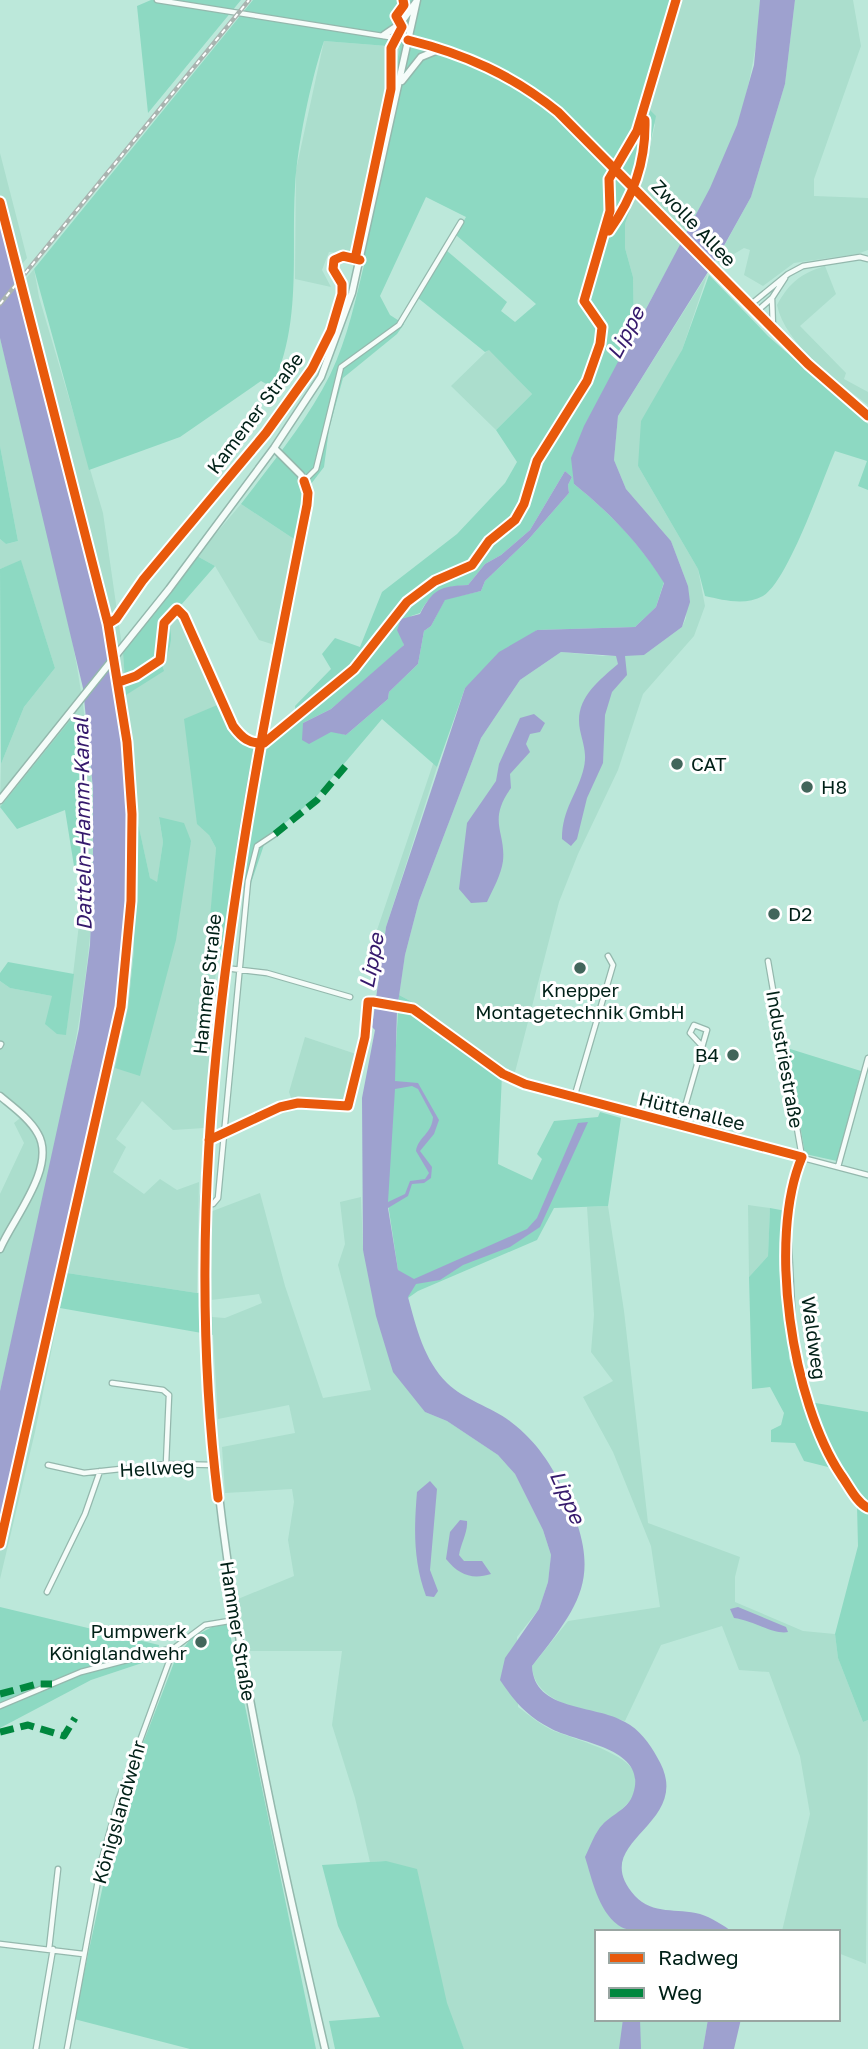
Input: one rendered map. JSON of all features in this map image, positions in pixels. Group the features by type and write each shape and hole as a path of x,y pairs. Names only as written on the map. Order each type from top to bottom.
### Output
{"main road":[{"path":"384,35 400,23 417,0"},
{"name":"Kamener Straße","path":"0,800 124,646 274,449 326,366 347,311 360,260 417,0"},
{"name":"Zwolle Allee","path":"408,40 443,48 492,68 538,96 575,127 827,382 868,416"},
{"path":"399,86 421,57 443,48"},
{"path":"274,449 297,469 304,481"},
{"name":"Hammer Straße","path":"304,481 308,493 307,505 259,743 224,967 204,1205 205,1304 214,1465 235,1620 264,1777 325,2049"},
{"path":"0,1096 34,1128 42,1151 26,1204 0,1249"}],"street":[{"path":"157,0 408,40"},
{"path":"304,481 316,469 341,367 400,325 461,222"},
{"name":"Kamener Straße","path":"156,566 266,433 320,356 342,294 342,284 333,269 334,260 343,256 360,260"},
{"path":"749,305 788,274 803,266 860,257 868,259"},
{"path":"757,312 772,298 788,274"},
{"path":"772,298 773,328"},
{"path":"177,609 184,616 233,726 241,737 259,743"},
{"name":"Hammer Straße","path":"204,1205 213,1204 218,1198 248,881 257,846 275,834"},
{"name":"Hüttenallee","path":"608,957 612,965 574,1098 868,1175"},
{"name":"Industriestraße","path":"768,961 802,1157"},
{"path":"224,967 267,973 350,997"},
{"name":"Hüttenallee","path":"680,1124 707,1030 694,1025 690,1033 702,1046"},
{"path":"838,1167 868,1058"},
{"path":"209,1140 280,1107 298,1103 348,1106"},
{"name":"Waldweg","path":"802,1157 787,1209 795,1363 822,1440 852,1491 868,1508"},
{"path":"112,1383 163,1390 169,1395 166,1464"},
{"name":"Hellweg","path":"48,1465 84,1473 166,1464 214,1465"},
{"name":"Hellweg","path":"47,1592 85,1514 100,1471"},
{"path":"0,1706 81,1672 174,1648 205,1625 235,1620"},
{"name":"Königslandwehr","path":"67,2049 102,1859 119,1798 174,1648"},
{"path":"36,2049 51,1949 58,1869"},
{"path":"0,1944 83,1954"}],"green space":[{"path":"151,0 241,0 148,113 137,6"},
{"path":"253,0 670,0 654,58 649,109 656,116 645,168 625,224 625,248 633,277 634,332 615,371 574,484 623,529 664,582 656,607 635,627 537,630 465,688 437,767 382,719 315,798 266,839 250,886 231,893 221,957 207,952 216,848 209,835 197,824 184,719 222,703 237,738 258,749 264,745 296,713 295,706 331,669 322,654 335,638 360,647 382,592 457,534 505,483 517,462 496,430 532,394 489,350 485,352 418,298 446,250 507,302 501,311 515,322 536,304 456,235 466,217 426,197 380,296 390,315 404,324 397,334 343,378 329,429 324,467 311,484 306,486 300,543 241,504 311,409 342,347 366,257 356,255 400,47 324,41 310,93 299,152 288,338 272,387 261,381 180,437 89,470 34,269","holes":["565,471 572,477 568,485 569,493 528,540 485,581 481,591 445,599 431,626 424,631 418,664 389,692 388,699 346,735 303,723 331,709 395,655 404,645 401,634 411,616 420,613 439,591 468,585 485,564 501,555 530,530"]},
{"path":"670,0 760,0 761,8 746,95 728,151 703,204 634,332 633,277 625,248 625,224 645,168 655,125 649,110 654,58"},
{"path":"795,0 853,0 861,46 814,179 814,196 868,198 868,250 794,263 763,286 744,275 750,250 744,248 734,254 723,268 717,259 751,197 785,84"},
{"path":"324,41 400,47 356,255 329,252 322,270 331,287 295,279 296,170"},
{"path":"0,153 27,258 15,273 0,218"},
{"path":"825,266 836,294 800,326 846,373 844,379 868,392 868,405 801,347 782,320 777,305 796,280"},
{"path":"34,269 39,297 103,513 123,653 126,694 154,672 167,654 171,633 168,620 175,613 186,621 222,703 209,835 216,848 208,951 217,956 204,1128 173,1130 142,1101 116,1139 126,1147 113,1172 144,1194 160,1179 177,1190 199,1182 197,1293 67,1273 35,1432 0,1579 0,1531 120,992 129,893 127,776 116,680 19,287","holes":["134,805 150,878 157,883 163,842 159,818 191,841 128,1008 134,950"]},
{"path":"708,273 638,466 698,569 705,606 694,636 643,694 618,770 578,854 559,902 514,1076 504,1075 416,1004 399,995 405,955 419,901 481,738 520,680 561,652 603,656 644,655 682,627 686,618 688,586 671,541 626,489 614,460 618,416"},
{"path":"709,275 768,336 868,424 868,490 858,486 867,461 835,451 804,529 783,571 773,587 763,596 749,601 705,596 698,569 638,466 641,421 682,350"},
{"path":"0,338 55,560 78,673 92,786 94,887 84,988 76,1037 57,1137 0,1391 0,1194 24,1143 14,1123 24,1115 5,1097 0,1101 0,981 10,988 52,996 66,1034 86,865 76,714 0,807 1,764 24,707 55,668 21,561 0,569 0,539 6,544 18,541 0,446"},
{"path":"489,349 532,394 496,430 451,386"},
{"path":"0,446 18,541 6,544 0,539"},
{"path":"241,504 300,543 278,646 259,640 215,566 197,556"},
{"path":"197,556 215,566 168,620 171,638 168,654 162,665 164,671 126,695 123,653"},
{"path":"21,560 55,668 24,707 1,764 0,569"},
{"path":"76,713 86,865 74,866 65,810 17,829 0,807"},
{"path":"434,761 437,767 386,927 383,948 372,945"},
{"path":"133,800 150,878 157,882 163,842 159,817 184,823 191,841 176,940 140,1076 115,1068 128,1008 134,950"},
{"path":"8,962 74,974 66,1035 57,1034 45,1024 52,996 10,988 0,981 0,973"},
{"path":"399,995 416,1004 502,1074 498,1164 532,1180 542,1159 537,1154 554,1121 598,1117 600,1112 621,1118 608,1206 554,1208 537,1240 418,1291 408,1298 398,1270 387,1197"},
{"path":"305,1037 356,1054 345,1099 341,1102 291,1098 289,1092"},
{"path":"787,1048 861,1071 837,1161 805,1154"},
{"path":"260,1193 285,1286 323,1398 371,1390 338,1265 345,1244 340,1202 361,1197 363,1250 425,1412 447,1421 498,1455 515,1474 543,1530 551,1555 548,1582 539,1609 517,1637 518,1707 549,1729 612,1754 627,1763 636,1775 636,1789 626,1805 602,1825 619,1925 633,1930 595,1930 595,2021 708,2021 703,2049 464,2049 386,1861 370,1862 355,1798 332,1725 342,1651 248,1651 238,1599 294,1576 288,1540 294,1502 292,1489 225,1493 222,1447 295,1433 289,1405 218,1419 212,1317 225,1318 262,1303 259,1294 211,1300 210,1212"},
{"path":"748,1205 770,1208 768,1256 749,1277"},
{"path":"608,1206 624,1311 648,1523 740,1557 735,1577 735,1602 803,1631 835,1634 838,1658 863,1722 868,1720 866,1964 840,1954 840,1930 782,1930 810,1814 800,1756 769,1672 739,1670 722,1626 661,1645 625,1721 582,1710 554,1699 535,1679 532,1666 568,1621 660,1607 651,1546 613,1452 583,1397 613,1381 591,1352 594,1315 587,1207"},
{"path":"770,1208 786,1211 789,1358 804,1401 868,1412 868,1720 863,1722 838,1658 835,1634 858,1546 857,1506 832,1468 804,1461 795,1443 771,1442 771,1430 781,1425 784,1413 770,1387 752,1389 749,1277 768,1256"},
{"path":"67,1273 197,1293 211,1291 213,1335 60,1308"},
{"path":"0,1607 159,1645 157,1658 91,1680 0,1728"},
{"path":"228,1624 316,2049 190,2049 74,2019 122,1798 175,1660 191,1638 212,1627"},
{"path":"386,1861 417,1869 447,2003 464,2049 335,2049 329,2021 380,2017 338,1926 322,1865"}],"water":[{"path":"760,0 795,0 785,84 751,197 721,251 618,416 614,460 626,489 671,541 688,586 690,602 682,627 644,655 625,656 627,675 612,692 605,715 603,763 587,798 577,839 571,846 562,839 567,810 585,762 580,710 589,692 618,664 616,656 561,652 520,680 481,738 419,901 405,955 397,1010 395,1081 418,1083 439,1120 434,1134 420,1151 432,1167 431,1178 424,1183 412,1184 408,1196 388,1208 398,1270 414,1279 527,1229 537,1218 578,1123 588,1122 540,1227 510,1247 463,1265 440,1280 416,1284 408,1297 422,1343 439,1374 454,1389 503,1417 528,1437 554,1472 576,1521 583,1545 585,1566 582,1586 564,1623 532,1666 535,1681 543,1692 554,1699 625,1722 644,1737 657,1757 666,1780 664,1800 655,1816 631,1845 623,1860 623,1876 635,1896 642,1902 666,1910 700,1914 730,1930 631,1930 618,1925 605,1911 585,1857 600,1827 631,1799 635,1778 630,1766 621,1756 607,1749 550,1728 534,1718 510,1695 500,1680 505,1658 539,1609 548,1582 551,1555 543,1530 515,1474 498,1455 447,1421 425,1412 393,1372 376,1316 363,1250 362,1098 375,1030 372,1027 386,927 465,688 499,652 537,630 635,627 656,607 664,583 623,529 574,484 571,458 584,426 710,188 737,125 754,65","holes":["412,1086 418,1089 433,1117 430,1128 419,1142 416,1151 429,1173 425,1179 410,1181 405,1194 388,1202 395,1089"]},
{"path":"0,218 116,680 127,776 129,893 120,992 0,1531 0,1391 79,1029 90,945 93,789 83,688 0,338"},
{"path":"565,471 572,477 568,485 569,493 528,540 485,581 481,591 445,600 431,626 424,631 418,664 389,692 388,699 346,735 331,732 309,744 302,740 303,723 331,709 404,645 397,630 401,619 420,614 438,590 468,585 485,564 501,555 530,530"},
{"path":"534,714 545,723 540,732 530,734 526,744 530,752 510,774 511,788 500,809 503,861 500,871 487,902 471,903 459,889 467,823 496,781 499,764 520,718"},
{"path":"430,1481 437,1489 430,1570 438,1591 434,1597 426,1596 419,1570 415,1519 417,1492"},
{"path":"460,1520 467,1521 467,1525 459,1555 464,1561 482,1561 491,1574 466,1575 446,1559 450,1532"},
{"path":"738,1607 786,1627 788,1632 734,1618 730,1609"},
{"path":"623,2021 640,2021 641,2049 619,2049"},
{"path":"708,2021 741,2021 734,2049 703,2049"}],"railway":[{"path":"0,304 249,0"}],"marked path":[{"path":"275,834 317,800 349,762"},
{"path":"0,1694 37,1684 52,1684"},
{"path":"0,1732 28,1725 64,1736 75,1718"}],"cycle path":[{"path":"355,259 391,89 391,48 402,27 396,16 404,5 403,0"},
{"path":"119,682 136,676 160,660 164,623 177,609 184,616 233,726 246,739 264,743 354,669 407,602 435,581 472,565 489,541 515,520 524,504 537,461 587,381 600,344 602,327 584,301 610,211 609,179 637,131 676,0"},
{"path":"408,40 487,67 523,87 558,112 808,364 868,416"},
{"path":"609,231 625,205 636,179 643,151 645,120"},
{"path":"0,202 108,624 127,742 132,814 131,901 121,1007 0,1544"},
{"path":"108,624 116,619 143,580 266,433 312,369 331,331 342,294 342,284 333,269 334,260 343,256 360,260"},
{"path":"218,1498 207,1372 205,1247 210,1122 222,998 239,875 259,752 307,505 308,493 304,481"},
{"path":"209,1140 280,1107 298,1103 348,1106 365,1037 368,1002 373,1002 413,1009 503,1074 525,1084 802,1157 792,1191 786,1231 790,1319 798,1364 809,1406 824,1444 853,1493 868,1508"}],"place":[{"name":"CAT","path":"677,764"},
{"name":"H8","path":"807,787"},
{"name":"D2","path":"774,914"},
{"name":"Knepper Montagetechnik GmbH","path":"580,968"},
{"name":"B4","path":"733,1055"},
{"name":"Pumpwerk Königlandwehr","path":"201,1642"}],"water label":[{"name":"Lippe","path":"626,333"},
{"name":"Datteln-Hamm-Kanal","path":"83,824"},
{"name":"Lippe","path":"372,961"},
{"name":"Lippe","path":"567,1497"}]}
